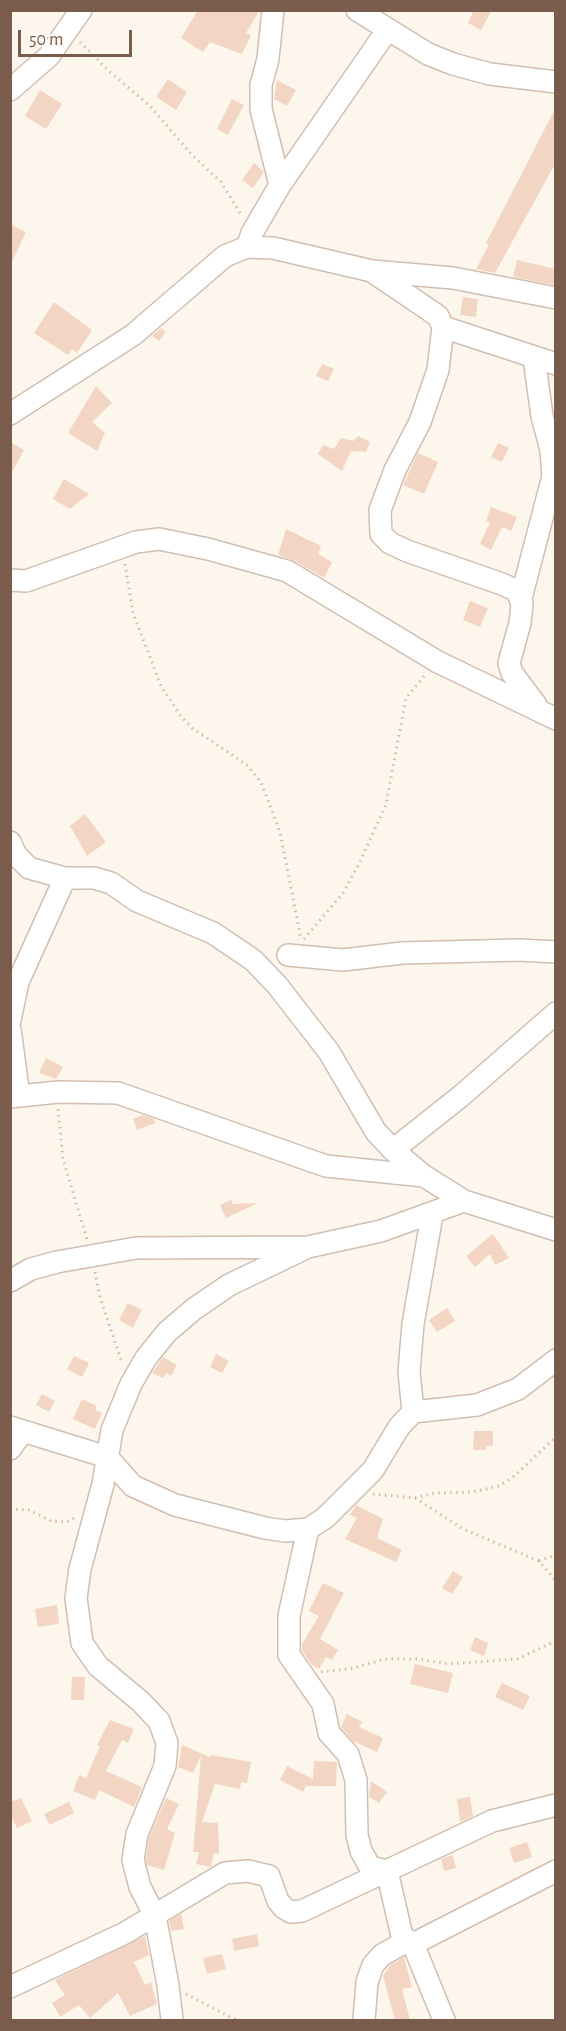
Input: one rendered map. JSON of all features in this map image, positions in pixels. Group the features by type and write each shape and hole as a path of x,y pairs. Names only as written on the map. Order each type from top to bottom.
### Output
{"street":[{"path":"10,90 49,56 81,10"},
{"path":"273,10 268,59 261,85 261,108 280,185"},
{"path":"357,10 428,54 453,64 490,74 555,82"},
{"path":"10,414 133,335 225,256 249,240 280,185 388,29"},
{"path":"249,240 273,248 372,271 453,278 555,298"},
{"path":"372,271 438,316 443,327 444,341 420,422 395,470 380,510 381,534 390,543 407,551 502,584 517,591 521,598"},
{"path":"443,327 555,364"},
{"path":"534,358 542,416 553,451 553,476 521,598 520,623 509,663 521,687 548,715"},
{"path":"10,580 26,581 124,545 159,539 180,542 287,571 438,662 548,715"},
{"path":"10,842 16,855 29,868 65,878 94,878 111,883 145,905 213,933 253,960 277,985 329,1052 376,1132 393,1150 424,1176 464,1201 555,1230"},
{"path":"10,1020 18,982 65,878"},
{"path":"288,955 343,960 402,953 519,950 555,952"},
{"path":"393,1150 461,1096 555,1013"},
{"path":"10,1029 15,1096 58,1092 118,1093 326,1166 424,1176"},
{"path":"10,1281 31,1269 136,1248 308,1247 381,1231 432,1215 464,1201"},
{"path":"413,1412 409,1372 412,1324 432,1215"},
{"path":"172,2020 155,1916 140,1887 133,1860 137,1834 165,1766 167,1743 159,1721 141,1702 98,1666 82,1643 76,1598 80,1569 96,1511 112,1430 131,1384 146,1358 167,1332 194,1309 229,1285 308,1247"},
{"path":"10,1449 17,1429 107,1457 133,1486 175,1505 265,1528 285,1531 308,1529 350,1494 373,1470 399,1428 413,1412 477,1405 518,1389 555,1360"},
{"path":"308,1529 298,1568 287,1642 289,1654 294,1665 304,1674 323,1704 329,1733 348,1754 356,1780 357,1834 361,1851 370,1867 387,1871"},
{"path":"10,1987 124,1933 225,1873 248,1871 269,1876 278,1902 291,1912 303,1911 492,1821 555,1805"},
{"path":"387,1871 402,1936 410,1942 444,2020"},
{"path":"364,2020 367,1982 373,1965 382,1955 555,1871"}],"path":[{"path":"64,37 80,42 110,72 150,106 192,155 221,182 249,240"},
{"path":"124,545 133,612 161,686 180,715 192,728 247,765 261,782 280,832 302,941 343,893 360,862 386,804 406,698 415,684 438,662"},
{"path":"58,1092 58,1128 63,1159 93,1256 100,1297 131,1384"},
{"path":"350,1494 415,1498 434,1493 472,1492 499,1486 512,1478 555,1437"},
{"path":"415,1498 463,1529 539,1561 555,1581"},
{"path":"10,1509 29,1510 51,1521 59,1522 96,1511"},
{"path":"539,1561 555,1555"},
{"path":"304,1674 354,1668 386,1659 419,1659 449,1664 518,1659 555,1641"},
{"path":"168,1985 236,2020"}],"building":[{"path":"198,10 260,10 246,33 251,35 242,54 210,42 203,52 181,38"},
{"path":"474,10 492,10 481,30 468,23"},
{"path":"168,79 187,92 176,110 156,97"},
{"path":"277,80 296,90 287,106 274,99"},
{"path":"40,90 62,104 46,129 25,116"},
{"path":"232,99 244,105 228,135 217,129"},
{"path":"555,109 555,164 495,273 476,269 489,245 486,243"},
{"path":"254,163 264,172 253,188 242,180"},
{"path":"10,224 26,232 10,266"},
{"path":"517,260 555,269 555,285 513,277"},
{"path":"463,297 478,299 476,317 460,315"},
{"path":"54,302 92,330 77,353 72,349 68,355 34,333"},
{"path":"161,328 166,332 159,341 152,336"},
{"path":"322,364 334,369 328,381 316,376"},
{"path":"96,386 112,403 92,422 105,433 97,451 68,433"},
{"path":"358,436 370,442 366,452 351,451 342,471 318,454 323,445 334,449 341,438 353,441"},
{"path":"10,442 24,450 10,476"},
{"path":"498,443 509,448 502,462 491,457"},
{"path":"418,453 438,462 424,494 403,485"},
{"path":"64,479 89,494 70,509 53,499"},
{"path":"491,507 517,517 511,531 502,527 491,550 480,544 490,522 486,521"},
{"path":"286,529 321,546 318,554 332,562 324,578 293,560 278,555"},
{"path":"470,601 488,608 480,627 463,620"},
{"path":"85,814 106,842 87,856 70,826"},
{"path":"46,1058 63,1067 56,1079 39,1073"},
{"path":"143,1115 154,1119 155,1123 137,1130 133,1119"},
{"path":"231,1200 233,1204 258,1203 226,1218 220,1205"},
{"path":"493,1234 509,1258 495,1265 490,1254 475,1267 466,1256"},
{"path":"128,1303 142,1310 133,1328 119,1320"},
{"path":"447,1308 455,1321 437,1332 429,1320"},
{"path":"216,1354 229,1361 222,1373 210,1367"},
{"path":"74,1356 89,1363 82,1377 67,1369"},
{"path":"163,1357 177,1365 171,1376 166,1373 163,1378 152,1373"},
{"path":"42,1394 55,1401 49,1412 36,1405"},
{"path":"82,1399 97,1406 95,1410 102,1413 95,1429 73,1419"},
{"path":"474,1431 493,1431 493,1446 486,1446 486,1450 473,1450"},
{"path":"356,1505 383,1519 377,1538 402,1550 396,1562 345,1539 357,1518 350,1515"},
{"path":"453,1571 463,1577 452,1594 442,1588"},
{"path":"323,1583 344,1593 320,1639 338,1650 332,1660 326,1657 319,1669 312,1665 302,1651 302,1644 319,1616 309,1611"},
{"path":"57,1605 59,1624 38,1627 35,1609"},
{"path":"475,1637 488,1643 484,1656 470,1650"},
{"path":"415,1664 453,1673 448,1693 410,1684"},
{"path":"72,1677 85,1677 84,1700 71,1700"},
{"path":"502,1683 530,1696 523,1710 495,1697"},
{"path":"347,1714 362,1722 359,1727 383,1738 377,1752 353,1741 341,1727"},
{"path":"110,1720 134,1729 128,1743 122,1740 106,1771 142,1787 134,1807 99,1790 95,1800 73,1791 79,1775 86,1778 100,1746 97,1745"},
{"path":"182,1745 210,1757 211,1755 251,1762 247,1783 241,1782 240,1789 215,1784 202,1822 218,1823 219,1854 214,1853 211,1867 196,1864 199,1852 193,1852 201,1755 193,1773 178,1767"},
{"path":"314,1761 337,1762 336,1786 306,1786 303,1792 280,1780 287,1766 313,1779"},
{"path":"371,1781 387,1792 379,1803 369,1797"},
{"path":"470,1797 473,1816 460,1822 457,1799"},
{"path":"21,1798 32,1821 17,1828 10,1813 10,1802"},
{"path":"166,1798 179,1804 167,1829 175,1833 164,1870 147,1865 146,1859 149,1837"},
{"path":"69,1802 74,1813 50,1825 44,1814"},
{"path":"527,1842 532,1857 514,1863 509,1848"},
{"path":"453,1855 456,1868 444,1871 441,1859"},
{"path":"181,1914 184,1929 171,1931 169,1921"},
{"path":"257,1934 259,1946 234,1951 232,1939"},
{"path":"145,1936 149,1955 134,1962 145,1985 151,1982 157,2004 130,2016 118,1993 90,2018 79,2005 60,2017 52,2003 65,1995 55,1980"},
{"path":"222,1954 226,1969 207,1974 203,1958"},
{"path":"404,1957 412,1987 402,1989 410,2020 395,2020 383,1976 390,1965"}]}
